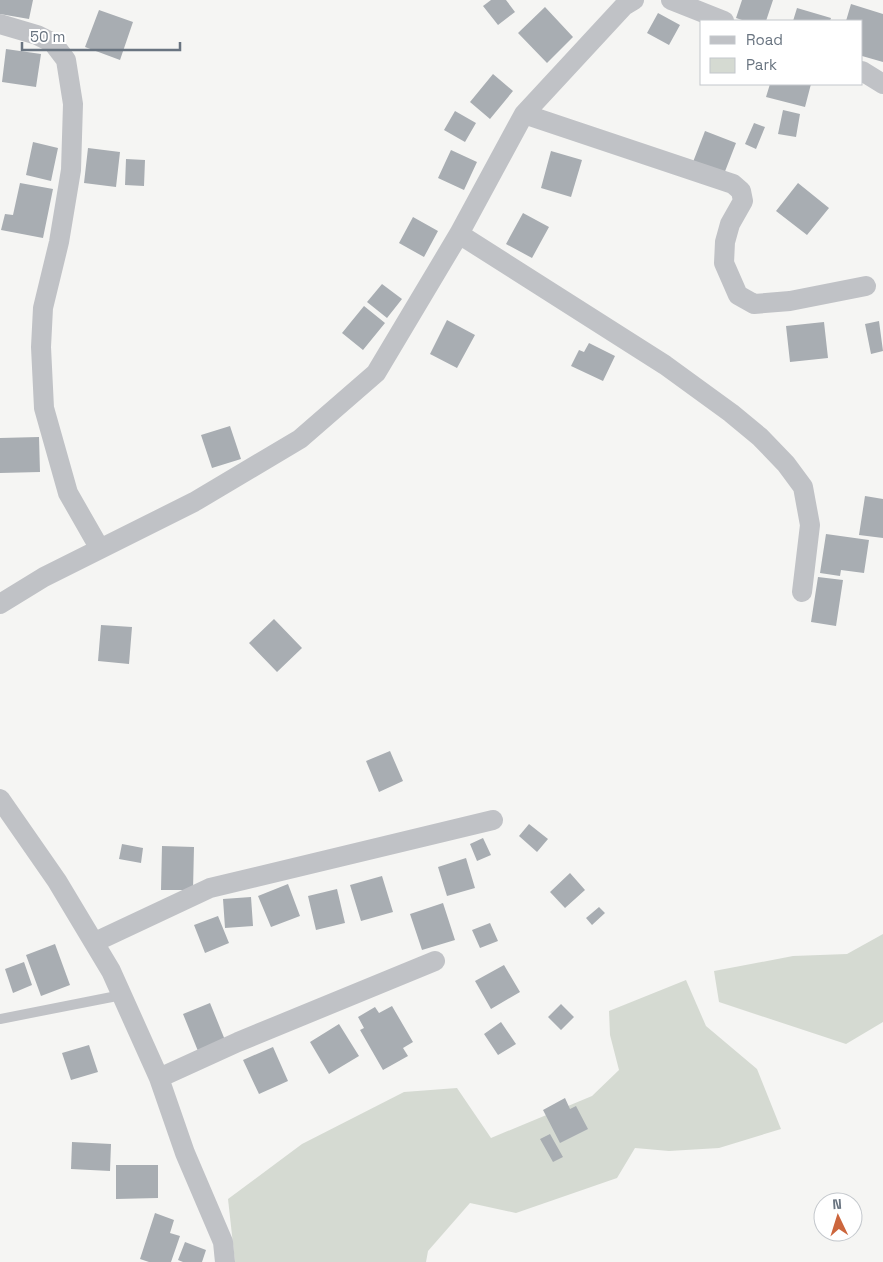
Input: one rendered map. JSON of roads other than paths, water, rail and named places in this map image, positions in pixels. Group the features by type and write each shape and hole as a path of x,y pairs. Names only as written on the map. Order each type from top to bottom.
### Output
{"street":[{"path":"0,604 44,577 194,502 300,438 376,373 459,234 524,114 624,6 634,0"},
{"path":"671,0 721,20"},
{"path":"0,24 36,35 53,43 66,60 73,104 71,170 59,242 43,308 41,347 44,408 68,493 100,549"},
{"path":"863,72 883,84"},
{"path":"524,114 733,184 740,191 743,201 730,224 725,242 724,263 738,295 754,304 790,301 866,286"},
{"path":"459,234 665,365 731,413 760,437 786,464 803,487 810,525 802,592"},
{"path":"0,799 57,881 111,971 159,1078 185,1153 222,1242 225,1262"},
{"path":"95,942 210,888 493,820"},
{"path":"159,1078 238,1042 435,961"}],"lane":[{"path":"0,1019 122,995"}]}
